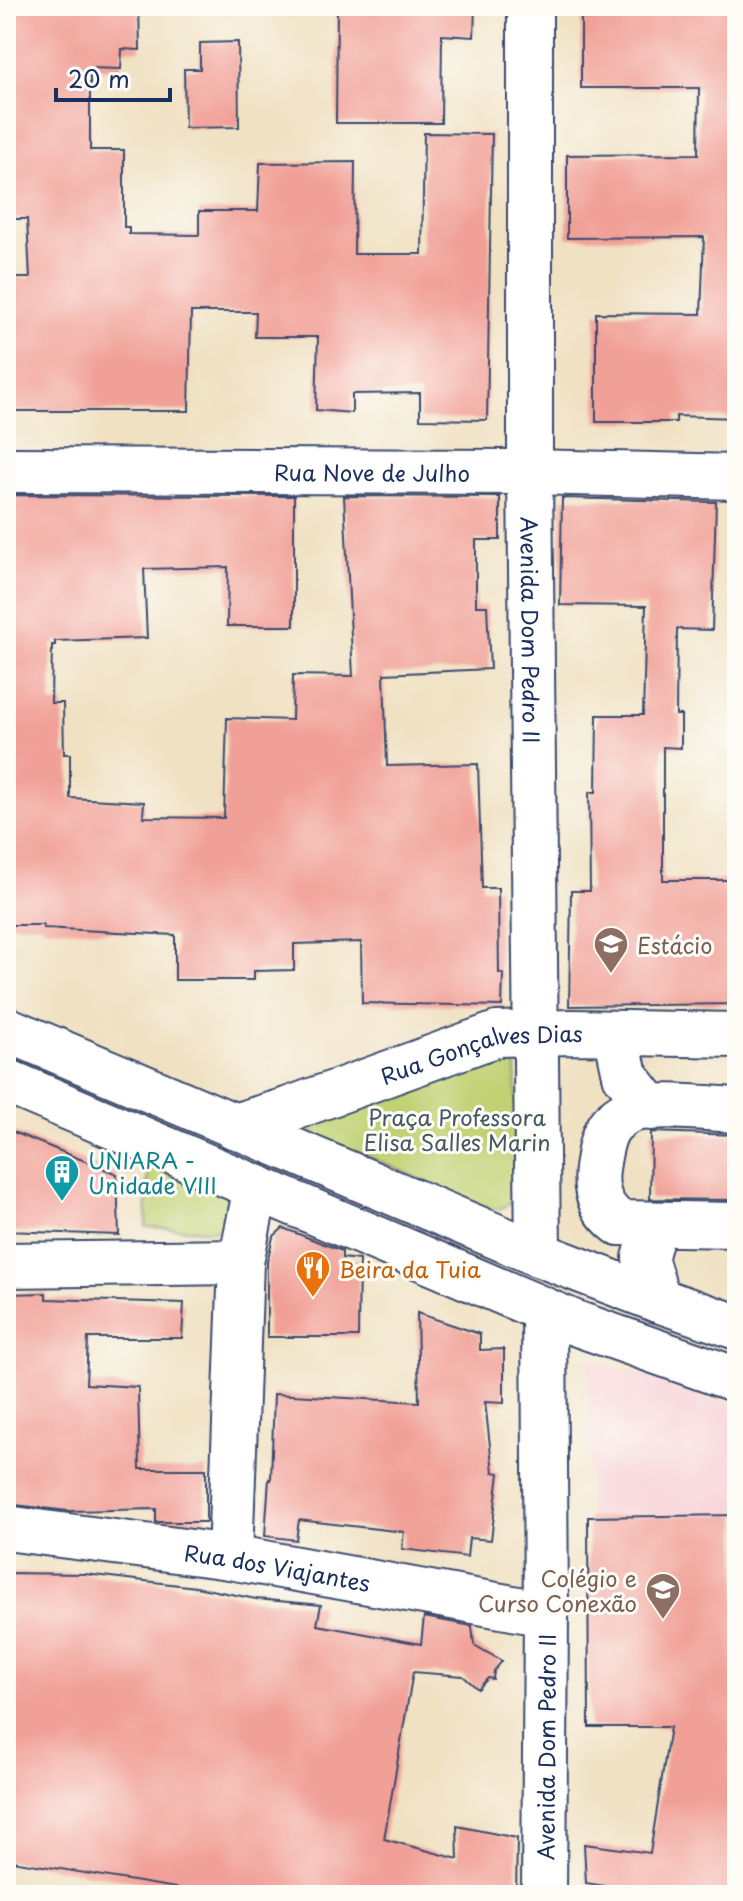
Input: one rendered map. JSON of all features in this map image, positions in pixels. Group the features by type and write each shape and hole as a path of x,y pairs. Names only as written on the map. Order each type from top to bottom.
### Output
{"street":[{"name":"Avenida Dom Pedro II","path":"530,6 530,472 538,1254"},
{"name":"Rua Nove de Julho","path":"6,470 530,472 737,477"},
{"path":"6,1029 538,1254 737,1327"},
{"path":"616,1033 625,1075 651,1108"},
{"name":"Rua Gonçalves Dias","path":"234,1126 497,1034 737,1035"},
{"path":"6,1081 544,1310 737,1380"},
{"path":"737,1110 631,1110 607,1129 599,1153 596,1180 599,1198 608,1214 619,1223 737,1225"},
{"path":"230,1557 241,1262 256,1187"},
{"path":"655,1225 645,1258 658,1300"},
{"path":"6,1265 241,1262"},
{"name":"Avenida Dom Pedro II","path":"544,1310 544,1895"},
{"name":"Rua dos Viajantes","path":"6,1528 230,1557 546,1614"}],"shaded area":[{"name":"Colégio e Curso Conexão","path":"589,1359 737,1404 737,1726 589,1727"}],"green space":[{"name":"Praça Professora Elisa Salles Marin","path":"501,1052 516,1066 518,1191 503,1207 490,1209 294,1125"},
{"path":"148,1165 234,1198 229,1231 146,1227"}],"building":[{"path":"6,6 139,6 140,50 122,49 121,69 90,68 90,150 124,150 124,227 129,227 129,234 199,235 199,211 258,211 260,163 355,162 354,254 422,254 424,133 492,134 487,420 420,419 420,393 352,394 352,413 316,410 318,337 255,337 256,312 191,312 189,411 6,411 6,278 30,278 27,219 6,219"},
{"path":"337,6 475,6 474,37 442,35 441,123 336,123"},
{"path":"581,6 737,6 737,418 676,416 676,422 596,422 596,313 701,314 704,237 567,238 567,155 698,154 699,88 581,88"},
{"path":"238,42 239,127 185,128 184,69 200,69 200,43"},
{"path":"6,495 294,496 294,626 227,626 228,567 144,569 147,638 55,641 52,645 51,703 63,703 64,754 70,754 70,798 144,802 143,817 224,818 227,718 292,720 293,675 353,676 344,496 500,497 500,540 476,540 476,606 487,606 490,669 384,674 387,766 478,764 482,888 498,888 502,1006 362,1003 361,942 294,944 294,970 254,971 254,980 175,980 175,935 6,925"},
{"path":"562,498 716,502 712,630 677,629 676,715 681,715 681,748 663,747 663,880 737,880 737,1004 569,1006 571,891 590,891 589,792 596,792 597,715 643,715 646,606 560,605"},
{"name":"UNIARA - Unidade VIII","path":"6,1129 117,1174 119,1235 6,1231"},
{"path":"651,1132 737,1135 737,1200 650,1199"},
{"name":"Beira da Tuia","path":"283,1228 342,1251 342,1258 359,1260 358,1337 267,1337 267,1262 273,1237"},
{"path":"46,1293 46,1299 184,1303 182,1338 88,1338 86,1384 138,1387 140,1469 206,1469 206,1522 156,1522 156,1509 68,1511 6,1504 6,1294"},
{"path":"417,1313 480,1334 480,1350 504,1349 504,1403 485,1402 493,1472 499,1473 491,1540 469,1538 467,1557 402,1549 404,1532 299,1520 296,1540 265,1536 271,1480 274,1394 419,1402"},
{"name":"Colégio e Curso Conexão","path":"737,1515 737,1895 634,1895 635,1891 586,1883 584,1844 650,1853 670,1727 589,1727 588,1517"},
{"path":"6,1573 85,1574 196,1587 256,1599 321,1605 317,1625 421,1644 424,1617 472,1626 474,1645 502,1661 494,1671 493,1679 488,1678 478,1689 463,1676 413,1672 384,1839 458,1859 457,1826 517,1838 516,1895 218,1895 6,1860"}],"place":[{"name":"Estácio","path":"611,975"},
{"name":"UNIARA - Unidade VIII","path":"62,1203"},
{"name":"Beira da Tuia","path":"313,1299"},
{"name":"Colégio e Curso Conexão","path":"663,1621"}]}
